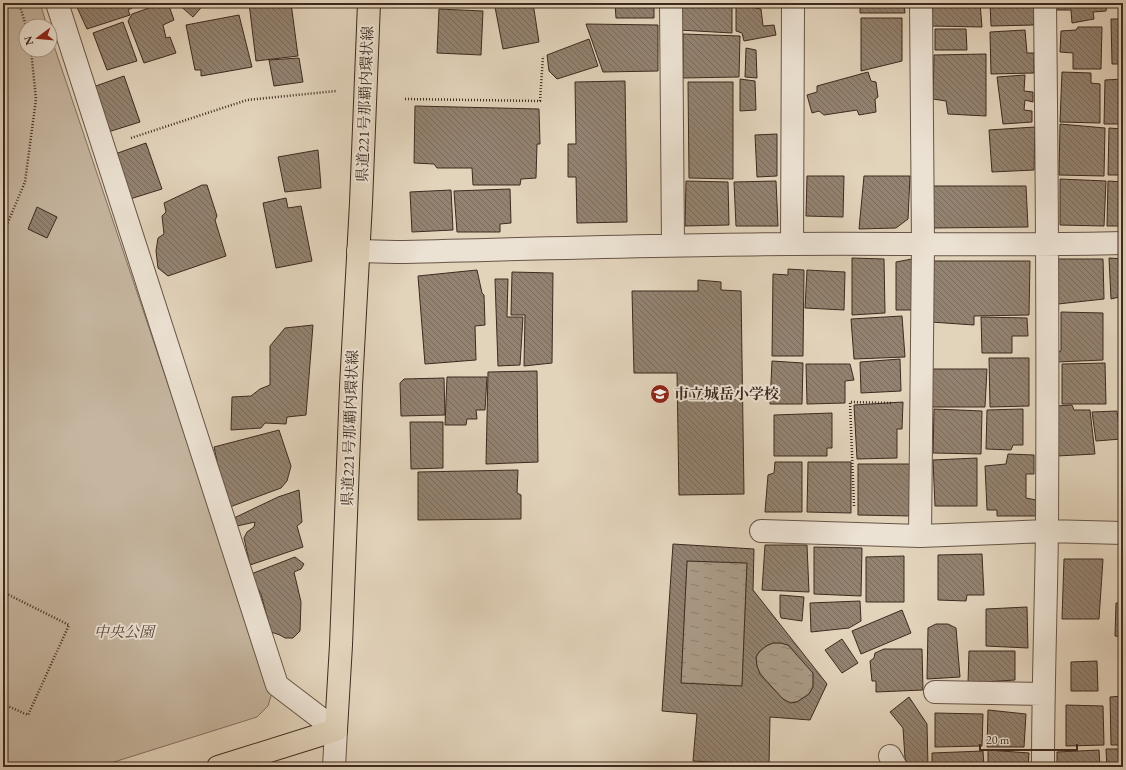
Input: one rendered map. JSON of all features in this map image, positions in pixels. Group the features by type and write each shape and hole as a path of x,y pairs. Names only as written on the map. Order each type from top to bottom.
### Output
{"main road":[{"name":"県道221号那覇内環状線","path":"336,730 369,3"},
{"path":"218,767 336,730"}],"street":[{"path":"57,3 277,685 336,730 334,767"},
{"path":"671,3 673,245"},
{"path":"792,3 792,244"},
{"path":"920,536 924,244 921,3"},
{"path":"1043,767 1043,694 1047,531 1045,3"},
{"path":"358,251 404,252 673,245 1047,245 1123,243"},
{"path":"761,531 920,536 1047,531 1123,533"},
{"path":"935,692 1043,694"}],"path":[{"path":"19,3 24,18"},
{"path":"405,99 540,102 543,56"},
{"path":"3,234 25,182 36,99 32,58"},
{"path":"104,147 247,100 336,91"},
{"path":"855,534 850,402 922,403"},
{"path":"3,592 69,625 28,715 3,704"}],"green space":[{"name":"中央公園","path":"3,3 40,3 45,18 18,18 18,58 58,58 272,693 268,706 257,717 98,767 3,767"}],"water":[{"path":"687,561 747,563 742,686 681,683"},
{"path":"773,643 788,645 813,673 811,691 796,702 783,699 768,683 756,664 756,658 759,653"}],"building":[{"path":"71,3 138,3 138,5 128,10 130,15 87,29 76,5 72,5"},
{"path":"163,3 168,3 174,20 163,25 166,38 170,37 176,53 144,63 128,21 132,14"},
{"path":"177,3 205,3 193,17"},
{"path":"249,3 291,3 298,56 256,61"},
{"path":"426,3 446,3 426,5"},
{"path":"517,3 533,3 539,42 503,49 495,7"},
{"path":"615,3 654,3 654,18 616,18"},
{"path":"679,3 732,3 732,33 679,30"},
{"path":"736,3 754,3 755,8 761,9 763,26 774,25 776,35 744,41 742,33 736,31"},
{"path":"860,3 904,3 905,13 860,13"},
{"path":"931,3 980,3 982,27 931,26"},
{"path":"990,3 1034,3 1034,25 991,26"},
{"path":"1056,3 1107,3 1106,11 1093,12 1094,19 1072,23 1071,10 1056,10"},
{"path":"439,9 483,11 481,55 437,53"},
{"path":"239,15 252,67 201,76 201,70 195,70 186,25"},
{"path":"861,18 902,18 902,61 861,71"},
{"path":"1111,19 1123,19 1123,64 1112,64"},
{"path":"123,22 137,61 107,70 93,33"},
{"path":"586,24 658,25 658,71 603,72"},
{"path":"1078,27 1102,27 1101,69 1073,69 1073,53 1060,52 1061,31 1076,30"},
{"path":"935,29 966,29 967,50 935,50"},
{"path":"1025,30 1027,53 1034,53 1034,73 991,74 990,32"},
{"path":"683,34 740,36 739,77 683,78"},
{"path":"589,39 598,66 557,79 549,71 547,55"},
{"path":"746,48 756,50 757,78 745,77"},
{"path":"986,54 986,116 948,114 946,101 933,99 934,55"},
{"path":"299,58 303,82 274,86 269,60"},
{"path":"868,72 871,81 876,82 878,97 875,99 876,112 859,115 857,110 824,115 819,111 812,113 807,95 817,92 817,86"},
{"path":"1062,72 1091,73 1091,83 1100,84 1100,123 1060,122"},
{"path":"1025,75 1024,91 1033,92 1033,102 1025,100 1024,110 1032,111 1032,122 1003,124 997,77"},
{"path":"124,76 140,122 108,132 93,87"},
{"path":"740,79 755,81 756,110 740,111"},
{"path":"1123,79 1123,124 1104,124 1105,80"},
{"path":"625,81 627,222 577,223 576,177 568,177 568,144 576,144 575,82"},
{"path":"688,82 733,82 733,179 689,178"},
{"path":"415,106 539,109 540,144 537,144 536,178 521,179 520,185 473,185 472,168 437,168 434,164 414,163"},
{"path":"1060,124 1105,128 1104,176 1059,175"},
{"path":"1035,127 1034,170 992,172 989,130"},
{"path":"1109,128 1123,129 1123,175 1108,175"},
{"path":"777,134 777,176 757,177 755,135"},
{"path":"146,143 162,189 130,199 115,154"},
{"path":"318,150 321,188 285,192 278,157"},
{"path":"807,176 844,176 843,217 806,216"},
{"path":"864,176 910,176 908,219 896,228 859,229"},
{"path":"1060,179 1106,181 1104,226 1060,225"},
{"path":"686,181 728,182 729,225 685,226"},
{"path":"776,181 778,226 736,226 734,182"},
{"path":"1108,181 1123,182 1123,226 1107,226"},
{"path":"202,185 207,185 217,216 215,220 226,256 168,276 158,268 156,251 158,238 164,234 162,216 166,212 164,203"},
{"path":"932,186 1026,186 1028,227 933,228"},
{"path":"510,189 511,223 500,224 500,232 457,232 454,191"},
{"path":"451,190 453,230 412,232 410,192"},
{"path":"286,198 288,208 301,206 312,261 276,268 263,203"},
{"path":"37,207 57,217 47,238 28,229"},
{"path":"852,258 884,259 885,313 852,315"},
{"path":"1109,258 1123,259 1123,296 1111,299"},
{"path":"912,259 913,310 896,310 896,262"},
{"path":"1058,259 1103,259 1104,299 1058,304"},
{"path":"933,261 1030,261 1029,315 974,316 974,325 931,322"},
{"path":"788,269 804,270 803,356 772,356 773,274 788,275"},
{"path":"477,270 482,293 484,295 485,325 475,326 476,360 425,364 418,276"},
{"path":"807,270 845,272 844,310 805,308"},
{"path":"512,272 553,273 552,363 524,366 525,315 511,315"},
{"path":"495,279 508,279 507,317 523,317 520,365 498,366"},
{"path":"698,280 721,282 721,290 741,291 744,494 679,495 677,373 634,373 632,291 698,291"},
{"path":"1061,312 1103,313 1103,360 1057,362 1056,352 1061,351"},
{"path":"1120,312 1123,312 1123,364 1121,364"},
{"path":"902,316 905,357 854,359 851,319"},
{"path":"981,317 1027,318 1028,336 1012,336 1012,353 982,353"},
{"path":"313,325 306,415 287,417 286,424 265,423 261,428 231,430 232,397 251,396 260,389 270,385 270,346 285,328"},
{"path":"989,358 1029,358 1029,406 990,407"},
{"path":"900,359 901,391 861,393 860,362"},
{"path":"772,361 803,363 802,404 770,404"},
{"path":"1105,363 1106,404 1062,404 1062,364"},
{"path":"806,364 850,364 854,380 845,381 845,403 807,404"},
{"path":"932,369 987,369 985,407 932,407"},
{"path":"537,371 538,462 486,464 488,372"},
{"path":"447,377 487,377 485,410 476,410 477,419 467,419 466,425 445,425"},
{"path":"444,378 445,415 401,416 400,383 404,379"},
{"path":"903,402 902,429 897,429 897,458 857,459 854,405"},
{"path":"1072,405 1074,410 1090,410 1095,454 1057,456 1056,406"},
{"path":"934,409 982,411 981,454 933,453"},
{"path":"1023,409 1023,445 1013,445 1011,450 986,449 987,410"},
{"path":"1117,411 1121,439 1096,441 1092,412"},
{"path":"832,413 832,448 827,448 827,456 774,456 774,415"},
{"path":"410,422 443,422 443,468 411,469"},
{"path":"279,430 291,466 287,481 281,488 227,508 214,447"},
{"path":"1008,454 1034,455 1034,474 1026,474 1026,498 1036,500 1036,516 997,516 997,510 987,510 985,466 1006,464"},
{"path":"977,458 977,506 935,506 933,460"},
{"path":"775,462 802,462 802,512 765,512 768,475 774,473"},
{"path":"808,462 851,462 851,513 807,512"},
{"path":"858,464 913,464 912,516 858,515"},
{"path":"518,470 517,493 521,495 521,519 418,520 418,472"},
{"path":"299,490 302,522 297,526 303,547 250,565 244,538 247,532 254,527 255,522 237,526 234,518 278,497"},
{"path":"673,544 754,549 753,590 827,684 810,720 770,717 769,765 693,761 697,714 662,711","holes":["687,561 747,563 742,686 681,683","773,643 788,645 813,673 813,687 809,694 797,702 790,703 783,699 760,674 756,657 766,646"]},
{"path":"765,545 807,545 809,592 762,590"},
{"path":"814,547 862,548 861,596 814,594"},
{"path":"1120,547 1123,547 1123,565 1119,565"},
{"path":"982,554 984,595 967,595 966,601 938,600 938,555"},
{"path":"904,556 904,602 866,602 866,557"},
{"path":"295,557 304,564 301,569 294,572 301,602 300,631 293,638 285,638 271,632 261,594 254,583 251,574"},
{"path":"1064,559 1103,559 1099,619 1062,619"},
{"path":"780,595 804,597 802,621 781,618"},
{"path":"860,601 861,621 849,628 811,632 810,603"},
{"path":"1116,603 1123,603 1123,637 1115,636"},
{"path":"1027,607 1028,648 986,646 986,609"},
{"path":"902,610 911,633 861,654 852,631"},
{"path":"936,624 948,624 956,628 960,677 927,679 928,628"},
{"path":"842,639 858,663 842,673 825,650"},
{"path":"884,649 922,649 923,690 876,692 876,681 872,681 870,661 874,658 875,653"},
{"path":"969,651 1015,651 1015,680 968,683"},
{"path":"1097,661 1098,691 1071,691 1071,662"},
{"path":"1123,696 1123,745 1111,745 1110,697"},
{"path":"909,697 927,724 928,767 909,767 905,758 903,728 890,712"},
{"path":"1066,705 1103,706 1104,745 1066,746"},
{"path":"988,710 1026,714 1024,747 987,747"},
{"path":"935,713 983,714 982,746 935,747"},
{"path":"1106,749 1123,749 1123,767 1107,767"},
{"path":"988,750 1029,753 1028,767 988,767"},
{"path":"1099,750 1100,767 1057,767 1057,752"},
{"path":"983,751 984,767 932,767 932,753"}],"place":[{"name":"市立城岳小学校","path":"660,394"}]}
